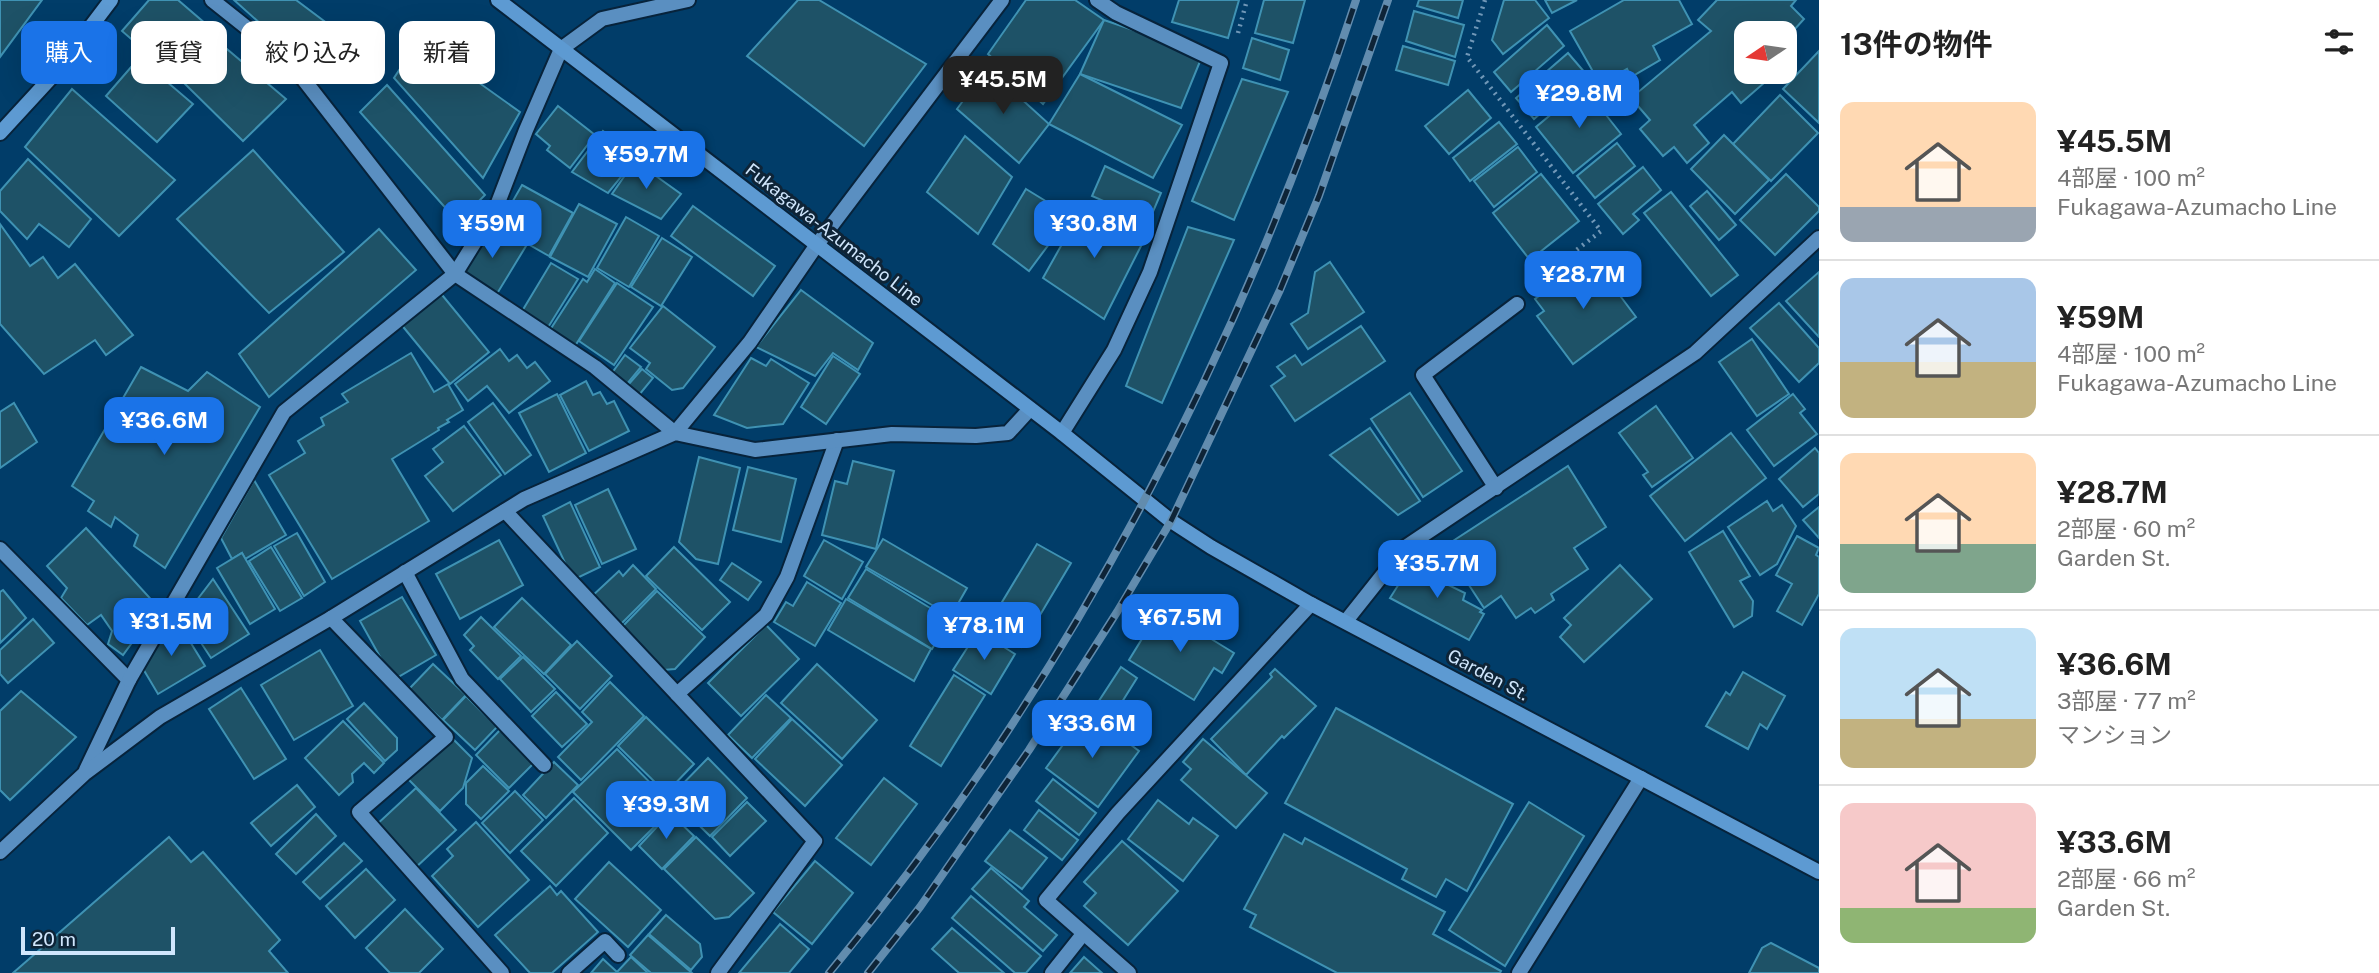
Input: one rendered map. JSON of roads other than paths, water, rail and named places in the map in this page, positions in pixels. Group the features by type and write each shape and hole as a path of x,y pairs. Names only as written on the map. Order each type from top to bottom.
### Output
{"main road":[{"path":"0,133 58,70 111,0"},
{"name":"Fukagawa-Azumacho Line","path":"498,0 1146,500"},
{"name":"Garden St.","path":"1146,500 1171,521 1210,547 1311,604 1819,872"}],"street":[{"path":"212,0 290,62 455,274 595,367 675,433 755,450 892,434 975,436 1008,433 1030,409"},
{"path":"84,774 129,680 284,412 455,274 496,208 561,49 602,19 688,0"},
{"path":"0,852 84,774 160,717 331,618 524,499 675,433 750,342 816,246 1002,0"},
{"path":"1062,433 1114,350 1150,272 1221,62 1116,13 1097,0"},
{"path":"1346,621 1404,548 1695,353 1818,240"},
{"path":"1496,488 1423,374 1517,304"},
{"path":"677,694 765,615 788,577 837,440"},
{"path":"505,511 815,841 718,973"},
{"path":"0,549 129,680"},
{"path":"405,572 463,679 544,765"},
{"path":"1129,973 1046,900 1118,813 1311,604"},
{"path":"331,618 446,737 359,812 502,973"},
{"path":"1519,973 1641,778"},
{"path":"1052,973 1083,934"},
{"path":"569,973 605,941 618,955"}],"railway":[{"path":"829,973 915,863 995,750 1070,632 1138,512 1201,388 1258,261 1310,132 1356,0"},
{"path":"868,973 920,907 1029,750 1171,521 1280,290 1319,196 1388,0"}]}
